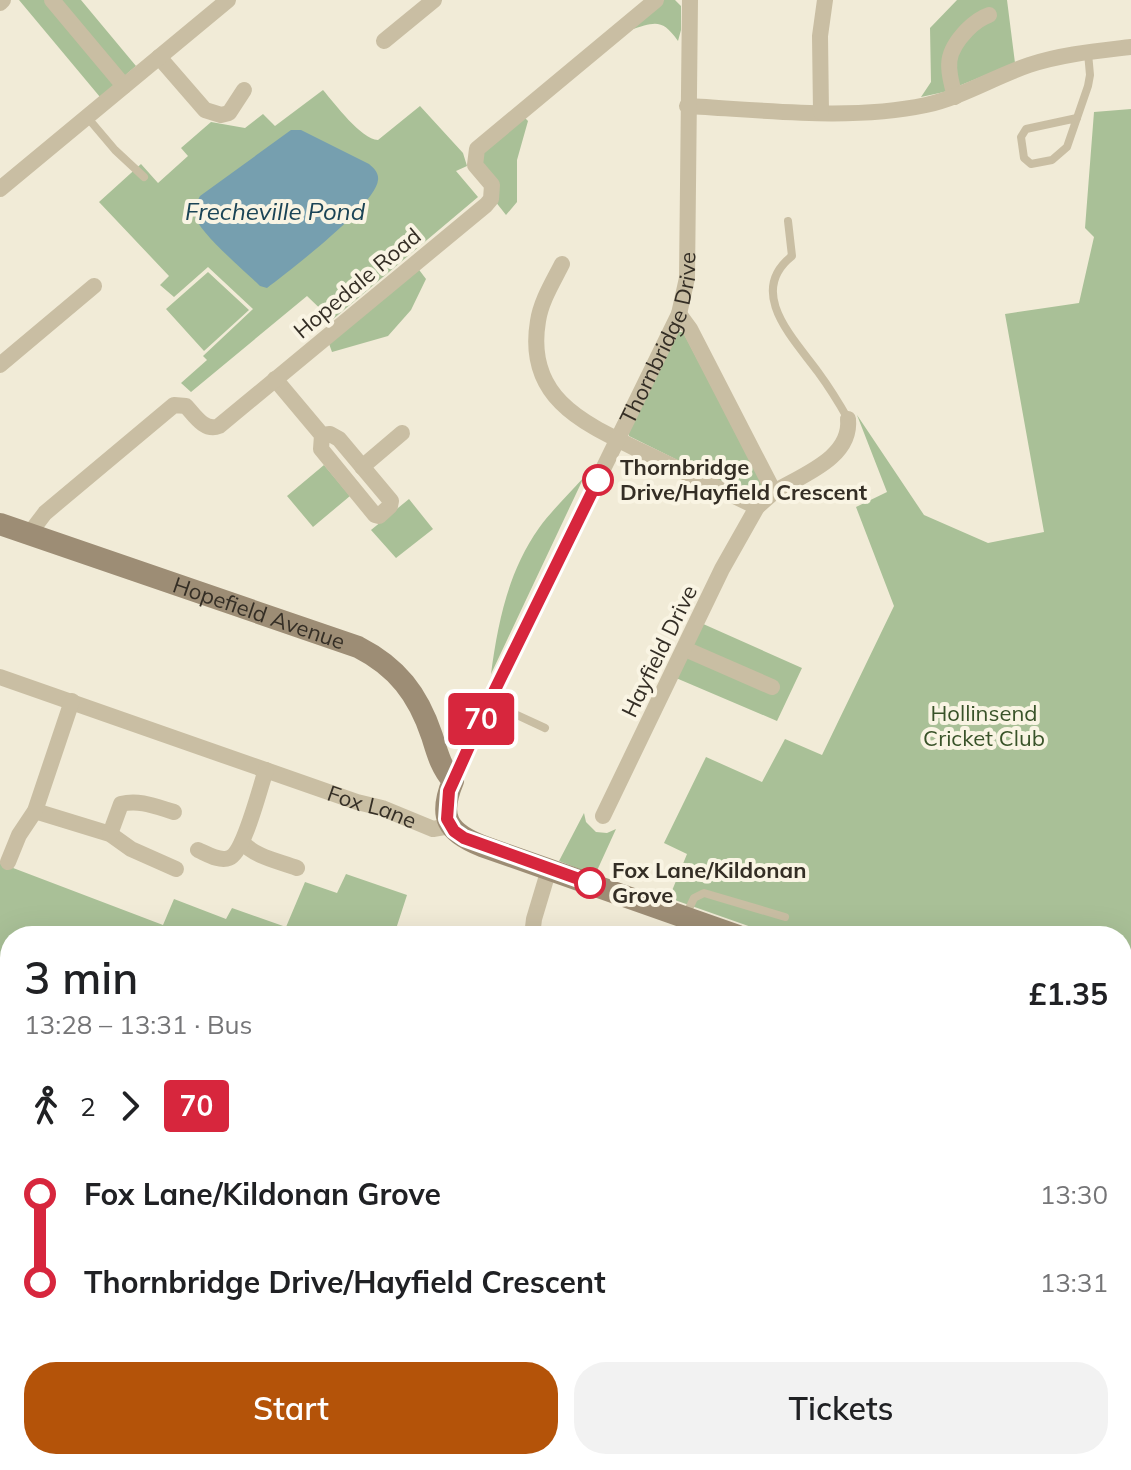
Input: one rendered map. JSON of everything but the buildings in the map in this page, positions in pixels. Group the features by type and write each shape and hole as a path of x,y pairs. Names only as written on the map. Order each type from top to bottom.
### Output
{"street":[{"path":"52,0 124,86"},
{"path":"0,189 228,0"},
{"path":"384,41 434,0"},
{"name":"Hopedale Road","path":"29,534 45,513 174,405 186,406 213,429 486,205 491,199 492,185 475,165 474,153 477,149 656,0"},
{"name":"Thornbridge Drive","path":"450,826 447,800 453,781 679,314 687,278 690,0"},
{"path":"821,112 820,36 825,0"},
{"path":"955,97 948,63 950,52 975,22 989,15"},
{"path":"687,106 821,112 887,111 955,97 1026,66 1088,52 1131,47"},
{"path":"159,57 205,110 213,114 229,113 244,90"},
{"path":"562,264 538,319 542,374 551,393 577,418 757,507"},
{"path":"0,365 94,286"},
{"path":"679,314 690,329 774,492"},
{"path":"275,379 322,435 321,449 379,516 391,501 339,439 330,434 322,435"},
{"name":"Hayfield Drive","path":"603,816 722,569 757,507 774,492 836,454 848,435 848,419"},
{"path":"362,467 402,433"},
{"name":"Hopefield Avenue","path":"0,524 374,655 387,663 411,690 425,716 442,767 453,781"},
{"path":"685,649 772,687"},
{"name":"Fox Lane","path":"0,677 382,808 433,829 450,826 464,838 710,926"},
{"path":"8,862 19,835 35,811 72,701"},
{"path":"198,850 227,859 233,856 242,842 266,770"},
{"path":"110,834 121,804 125,802 143,803 174,812"},
{"path":"35,811 110,834 131,849 176,869"},
{"path":"242,842 260,855 297,868"},
{"path":"533,926 549,869"}],"lane":[{"path":"1077,118 1026,129 1021,137 1024,158 1031,164 1052,160 1067,147 1077,118 1090,75 1088,52"},
{"path":"87,117 115,150 144,177"},
{"path":"788,221 792,256 781,265 774,277 774,302 789,335 848,419"},
{"path":"489,702 545,728"},
{"path":"685,917 694,898 704,893 785,917"}],"green space":[{"path":"19,0 81,0 136,66 100,97"},
{"path":"664,0 675,0 681,6 678,41 662,25 646,25 630,30"},
{"path":"957,0 1007,0 1015,63 944,92 921,97 931,82 930,28"},
{"path":"323,90 356,127 378,140 420,106 463,153 467,166 456,171 478,197 332,320 307,296 191,392 181,383 207,360 203,356 253,309 208,267 174,297 160,285 169,276 99,202 141,164 158,183 188,156 181,148 211,122 245,128 263,114 275,126"},
{"name":"Hollinsend Cricket Club","path":"1131,109 1131,926 749,926 669,898 687,854 664,843 706,757 762,782 785,739 822,755 894,606 856,507 887,492 857,415 924,515 988,543 1044,532 1005,314 1079,303 1094,237 1085,228 1094,112"},
{"path":"524,117 528,121 517,160 517,202 506,215 495,201 480,155"},
{"path":"417,267 426,279 411,310 388,336 332,352 328,341"},
{"path":"208,272 249,310 204,351 166,309"},
{"path":"678,332 683,332 761,481 762,488 754,498 629,436"},
{"path":"324,465 350,496 313,527 287,496"},
{"path":"584,477 491,674 501,617 519,562 544,521"},
{"path":"409,499 433,529 396,558 371,530"},
{"path":"701,623 802,668 777,721 676,678"},
{"path":"584,813 586,822 596,832 607,833 616,829 595,875 559,861"},
{"path":"0,863 163,925 174,899 226,919 232,908 283,926 0,926"},
{"path":"346,874 407,895 397,926 286,926 305,882 337,893"}],"water":[{"name":"Frecheville Pond","path":"291,130 301,130 369,164 377,173 378,180 374,191 348,221 267,288 260,286 213,241 197,222 194,209 200,196"}],"bus line":[{"name":"70","path":"590,883 464,838 450,826 446,808 449,791 484,712 598,480"}],"place":[{"name":"Thornbridge Drive/Hayfield Crescent","path":"598,480"},
{"name":"Fox Lane/Kildonan Grove","path":"590,883"}]}
